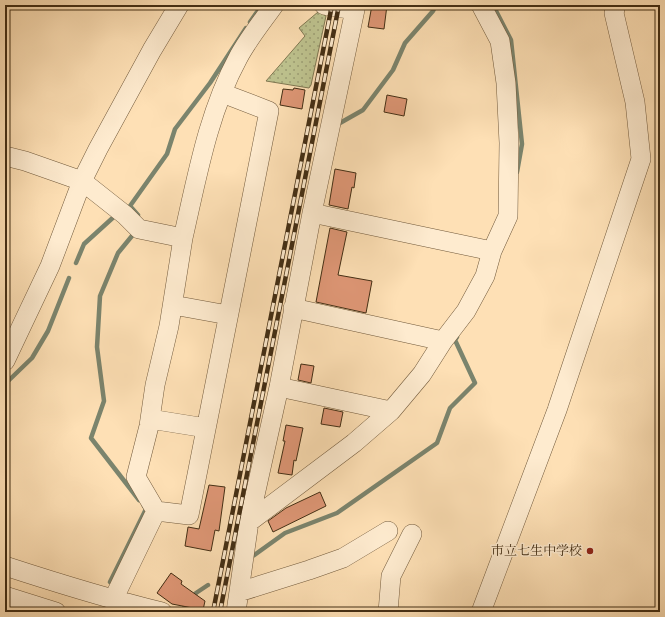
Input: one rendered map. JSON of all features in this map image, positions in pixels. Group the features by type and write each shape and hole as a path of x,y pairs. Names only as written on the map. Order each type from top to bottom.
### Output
{"street":[{"path":"5,361 50,266 82,181 152,50 179,5"},
{"path":"156,511 136,477 150,419 173,305 183,238 208,132 222,93 238,57 274,5"},
{"path":"236,612 249,522 279,387 312,213 355,8 324,5"},
{"path":"249,522 354,443 391,411 422,374 443,341 466,311 485,276 492,251 508,216 509,143 506,83 500,41 481,5"},
{"path":"481,612 557,410 641,159 635,102 610,8"},
{"path":"156,511 189,515 268,111 222,93"},
{"path":"5,156 25,161 82,181 125,215 139,229 183,238"},
{"path":"312,213 492,251"},
{"path":"173,305 228,316"},
{"path":"293,308 443,341"},
{"path":"279,387 391,411"},
{"path":"150,419 206,428"},
{"path":"113,600 156,511"},
{"path":"239,592 343,558 388,531"},
{"path":"388,612 391,576 412,534"},
{"path":"5,566 65,586 162,612"},
{"path":"5,596 56,612"}],"green space":[{"path":"318,12 326,16 311,85 309,88 266,81 305,36 299,28"}],"building":[{"path":"372,5 387,5 384,29 368,27"},
{"path":"294,88 305,90 302,109 280,105 283,89 293,90"},
{"path":"387,95 407,99 404,116 384,112"},
{"path":"335,169 356,173 354,188 352,187 348,209 329,205"},
{"path":"330,228 347,232 338,275 372,281 366,313 316,302"},
{"path":"301,364 314,366 311,383 298,380"},
{"path":"324,408 343,412 340,427 321,424"},
{"path":"286,425 303,428 296,461 294,460 292,475 278,473 285,441 283,441"},
{"path":"209,485 225,487 219,531 215,530 211,551 185,546 188,527 199,529"},
{"path":"320,492 326,506 273,532 268,521 286,508"},
{"path":"171,573 182,581 181,584 205,601 203,610 172,604 157,593"}],"waterway":[{"path":"250,22 262,5"},
{"path":"340,123 363,110 393,70 405,43 433,11 436,5"},
{"path":"493,5 511,40 522,144 517,172"},
{"path":"138,215 130,206 167,154 175,129 210,83 246,28"},
{"path":"76,263 84,244 117,214"},
{"path":"136,231 118,253 100,296 97,347 104,401 91,438 139,500"},
{"path":"5,384 32,358 48,331 69,278"},
{"path":"250,558 285,533 337,513 437,443 450,408 475,383 455,340 457,337"},
{"path":"110,582 146,509 144,506"},
{"path":"184,608 196,593 208,585"}],"railway":[{"path":"213,612 332,5"},
{"path":"220,612 339,5"}],"place":[{"name":"市立七生中学校","path":"590,551"}]}
